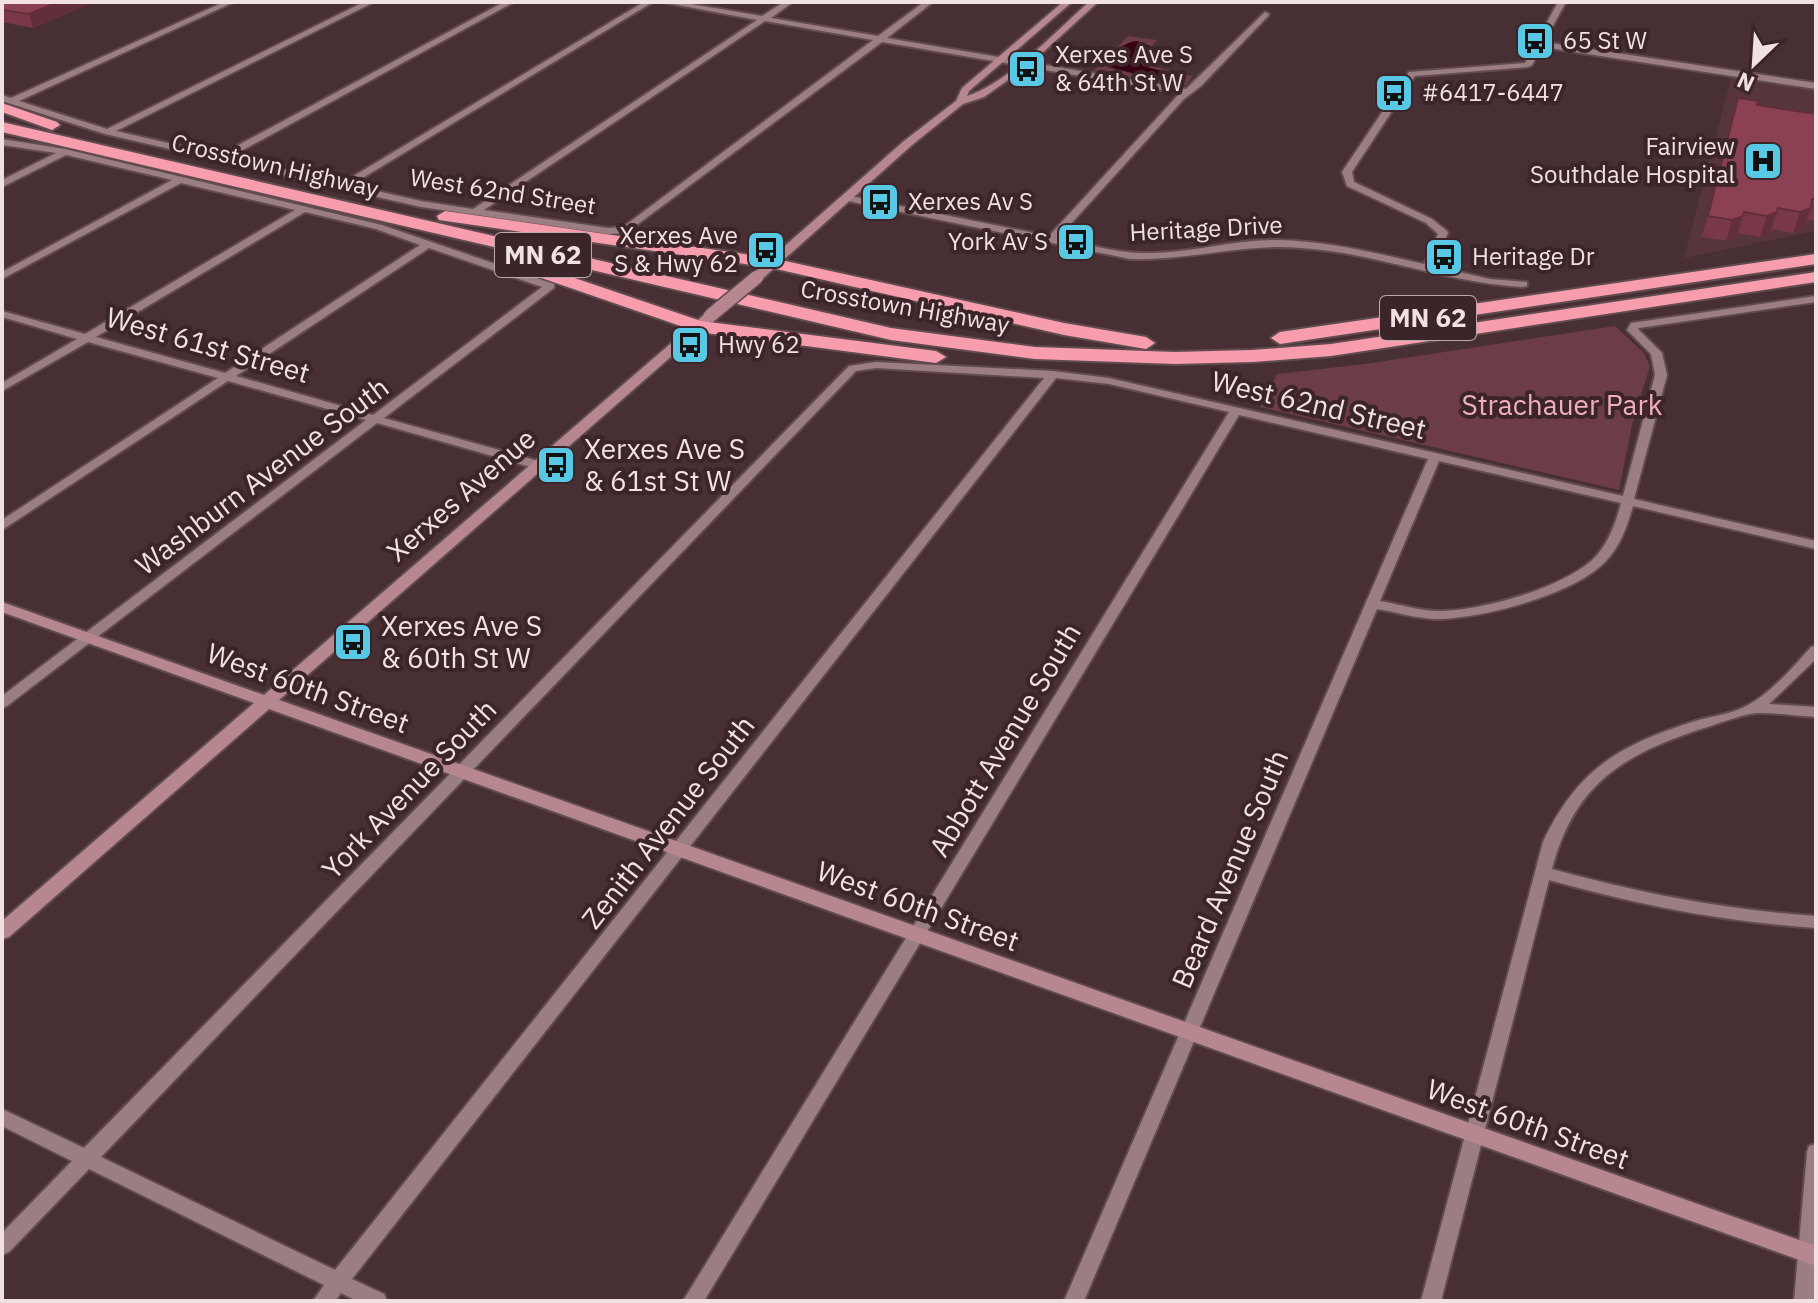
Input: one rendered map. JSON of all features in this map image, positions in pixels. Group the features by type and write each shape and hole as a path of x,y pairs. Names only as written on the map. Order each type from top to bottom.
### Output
{"highway":[{"path":"5,102 110,143"},
{"name":"Crosstown Highway","path":"2,118 891,334 1035,353 1219,358 1343,348 1816,277"},
{"name":"Crosstown Highway","path":"2,127 110,143"},
{"path":"2,134 110,143"},
{"path":"358,206 772,263 1064,329 1146,343"},
{"path":"358,206 704,321 951,358 1117,363 1219,358"},
{"name":"Crosstown Highway","path":"358,206 877,320 999,336 1146,343 1307,335 1816,259"},
{"path":"1709,275 1816,247"},
{"path":"1767,284 1816,283"}],"street":[{"path":"5,102 230,2"},
{"path":"110,143 370,2"},
{"path":"222,158 510,2"},
{"path":"343,186 649,2"},
{"path":"666,2 1188,92"},
{"path":"475,212 789,2"},
{"path":"880,39 929,2"},
{"name":"Xerxes Avenue","path":"960,102 965,90 1068,2"},
{"name":"Xerxes Avenue","path":"2,932 846,198 960,102 981,95 1025,64 1094,2"},
{"path":"1427,269 1443,233 1429,221 1350,184 1347,172 1412,74 1521,67 1531,61 1562,2"},
{"path":"1051,240 1265,14"},
{"name":"West 62nd Street","path":"110,143 222,158 475,212 608,231 626,230 880,39"},
{"path":"1540,44 1816,86"},
{"path":"2,142 65,152 379,227 428,244"},
{"path":"2,184 65,152"},
{"path":"2,276 179,180"},
{"name":"Heritage Drive","path":"846,198 1145,257 1253,244 1293,244 1490,282 1523,284"},
{"path":"2,388 303,209"},
{"path":"2,526 428,244"},
{"name":"Washburn Avenue South","path":"2,703 550,286 428,244"},
{"path":"1372,604 1435,615 1476,611 1548,591 1577,577 1600,560 1615,540 1628,501 1661,365 1647,341 1632,330 1635,325 1816,299"},
{"name":"West 61st Street","path":"2,314 538,465"},
{"name":"West 62nd Street","path":"853,368 876,365 1053,374 1109,381 1816,545"},
{"name":"York Avenue South","path":"2,1246 853,368"},
{"name":"Zenith Avenue South","path":"323,1301 1053,374"},
{"name":"Abbott Avenue South","path":"693,1301 1236,410"},
{"name":"Beard Avenue South","path":"1074,1301 1435,457"},
{"name":"West 60th Street","path":"2,607 1812,1255"},
{"path":"1755,708 1816,650"},
{"path":"1431,1301 1543,872 1562,813 1580,788 1603,768 1645,746 1755,708 1816,712"},
{"path":"1543,872 1664,905 1722,915 1816,922"},
{"path":"2,1117 377,1301"},
{"path":"1804,1301 1812,1255 1816,1152"}],"shaded area":[{"path":"1137,41 1150,46 1138,58 1143,66 1170,73 1169,76 1144,76 1108,67 1106,64 1119,49"},
{"name":"Fairview Southdale Hospital","path":"1731,78 1816,90 1816,231 1684,258"}],"green space":[{"path":"1128,36 1157,40 1147,52 1148,65 1193,76 1186,85 1179,85 1094,71"},
{"name":"Strachauer Park","path":"1615,326 1644,353 1650,366 1632,425 1619,490 1260,407 1277,374 1365,364"}],"building":[{"path":"2,2 58,2 29,14 2,10"},
{"path":"1738,98 1758,101 1757,105 1816,114 1816,199 1812,199 1811,208 1800,212 1778,208 1777,212 1767,216 1744,212 1743,216 1732,220 1708,216"}],"place":[{"name":"65 St W","path":"1535,41"},
{"name":"Xerxes Ave S & 64th St W","path":"1027,69"},
{"name":"#6417-6447","path":"1394,93"},
{"name":"Fairview Southdale Hospital","path":"1763,161"},
{"name":"Xerxes Av S","path":"880,202"},
{"name":"York Av S","path":"1076,242"},
{"name":"Xerxes Ave S & Hwy 62","path":"766,250"},
{"name":"Heritage Dr","path":"1444,257"},
{"name":"Hwy 62","path":"690,345"},
{"name":"Xerxes Ave S & 61st St W","path":"556,465"},
{"name":"Xerxes Ave S & 60th St W","path":"353,642"}]}
